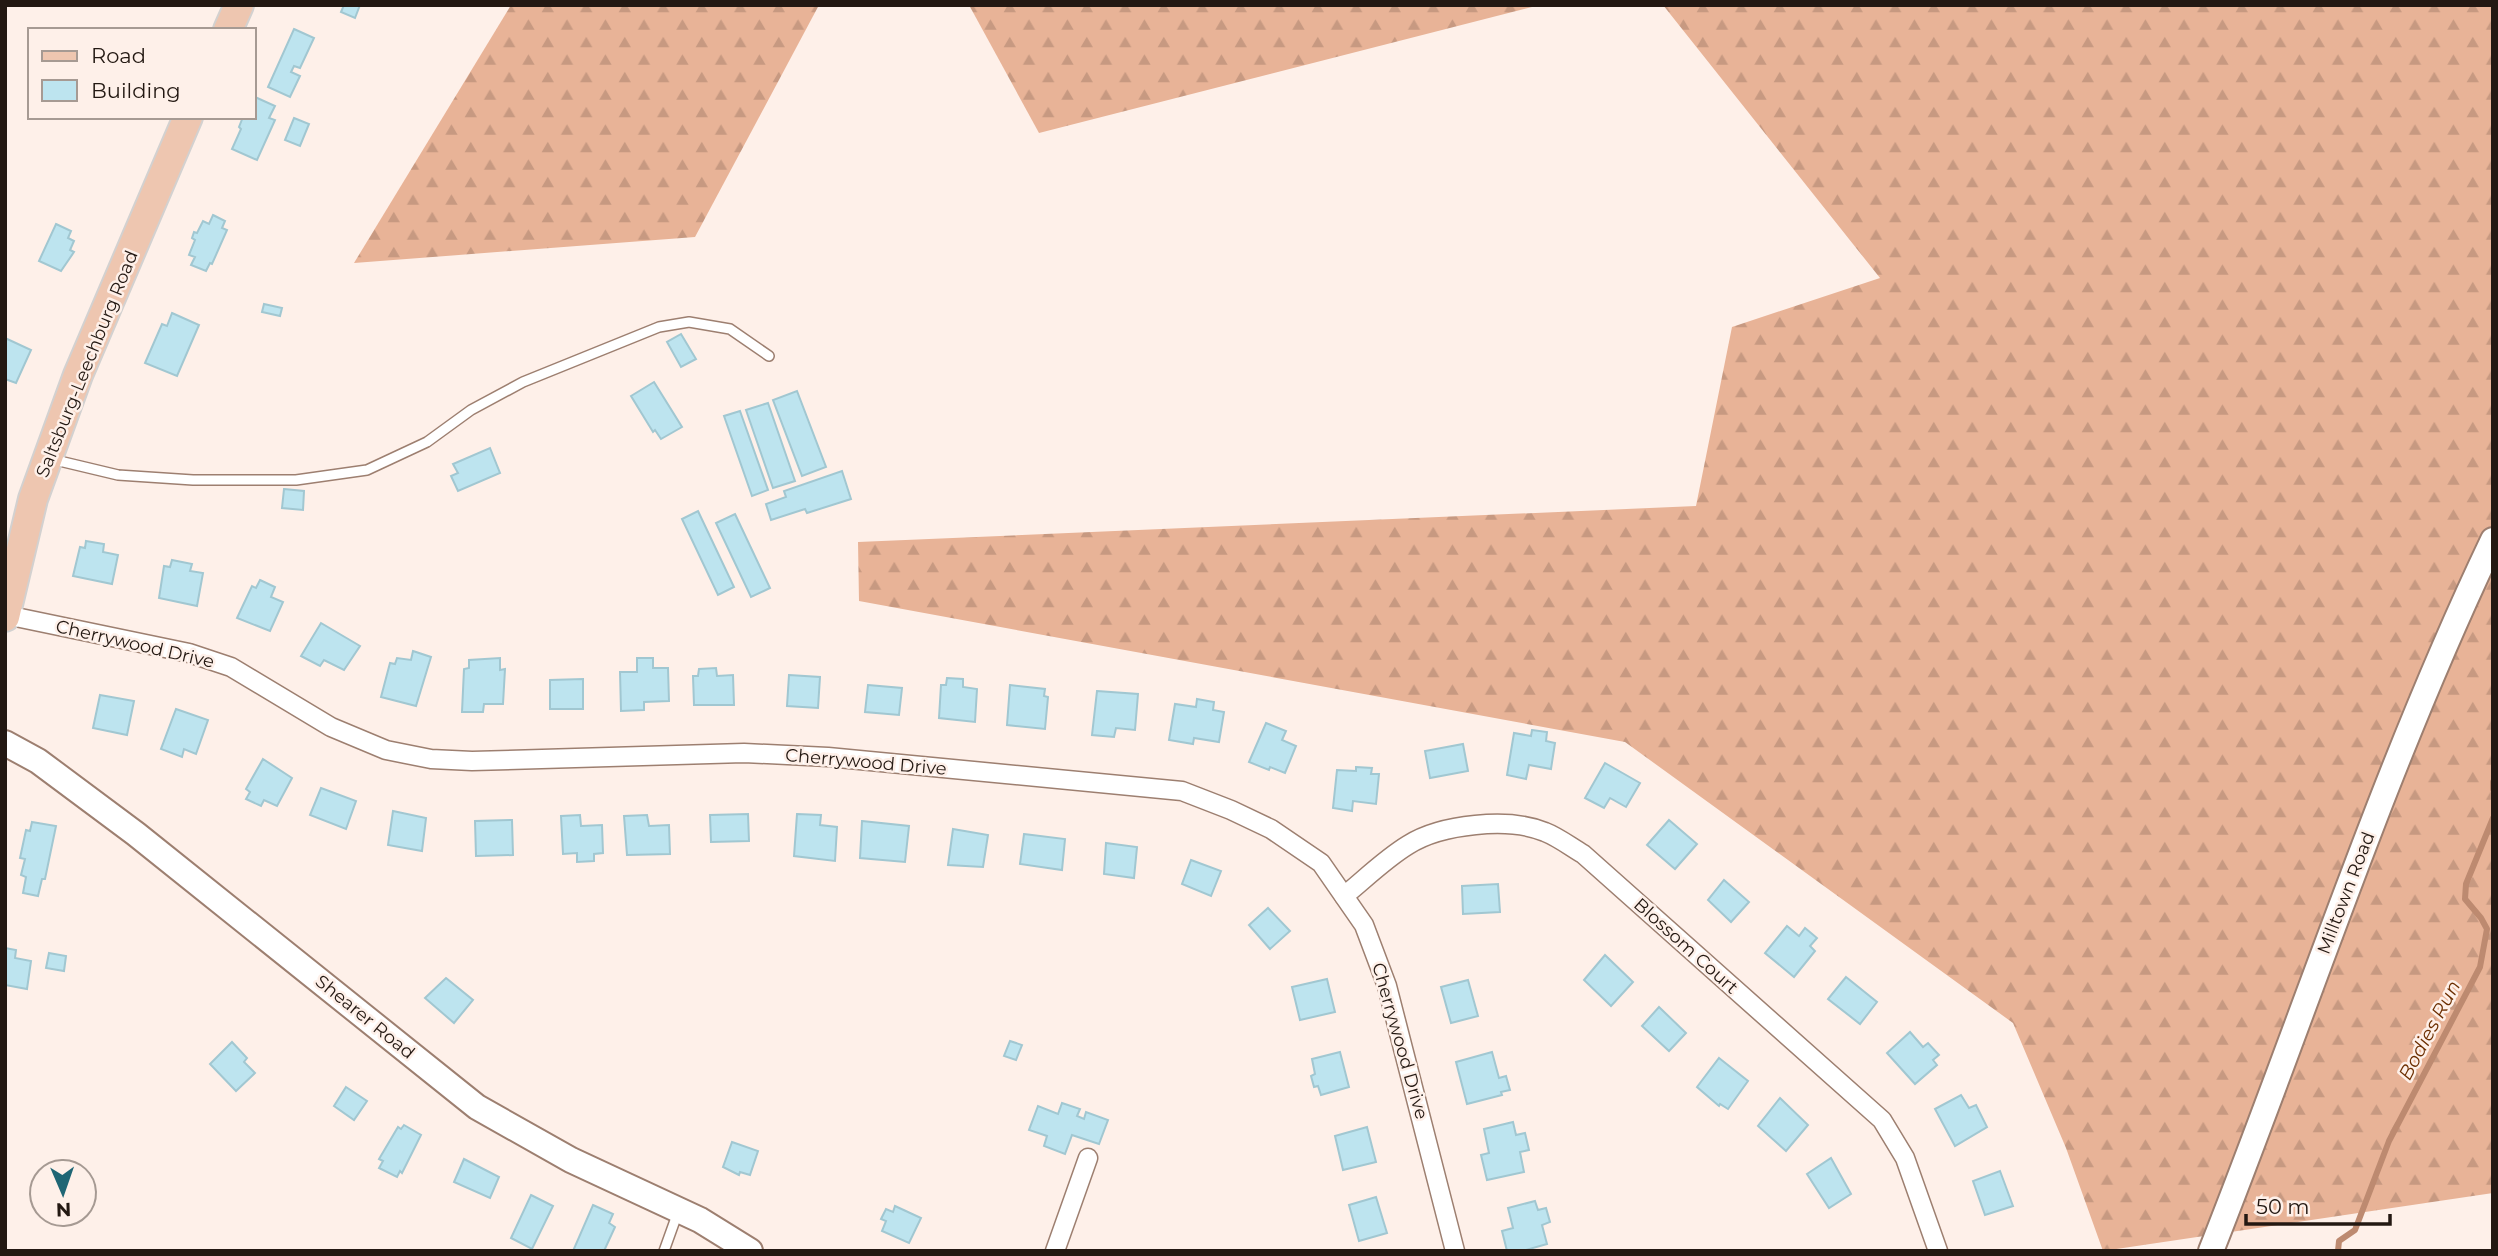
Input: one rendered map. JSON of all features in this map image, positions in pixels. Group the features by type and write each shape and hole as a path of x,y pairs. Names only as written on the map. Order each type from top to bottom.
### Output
{"main road":[{"path":"229,28 239,5"},
{"name":"Saltsburg-Leechburg Road","path":"5,616 33,499 78,374 187,119"}],"street":[{"name":"Milltown Road","path":"2211,1251 2423,693 2493,540"},
{"name":"Cherrywood Drive","path":"5,616 189,653 231,667 331,727 386,750 431,759 472,761 744,753 828,757 1182,791 1231,810 1271,829 1321,863 1364,925 1387,986 1455,1251"},
{"name":"Shearer Road","path":"5,743 37,761 136,834 477,1107 571,1160 700,1220 750,1251"},
{"name":"Blossom Court","path":"1344,896 1409,844 1436,833 1480,824 1519,826 1545,831 1583,854 1882,1120 1905,1158 1938,1251"},
{"path":"1055,1251 1088,1158"}],"lane":[{"path":"48,459 118,475 193,480 296,480 367,470 427,442 471,410 523,382 659,327 689,322 730,329 769,356"},
{"path":"664,1251 679,1210"}],"green space":[{"path":"511,5 819,5 695,237 354,263"},
{"path":"969,5 1540,5 1039,133"},
{"path":"1663,5 2493,5 2493,1193 2103,1251 2066,1148 2013,1023 1625,742 859,601 858,542 1696,506 1732,327 1880,278"}],"building":[{"path":"344,5 360,5 355,18 341,12"},
{"path":"294,29 314,38 300,68 294,66 291,72 300,76 290,97 268,87"},
{"path":"256,97 275,106 269,118 275,120 257,160 232,149 241,129 239,127 242,119 256,119"},
{"path":"294,118 309,124 300,146 285,140"},
{"path":"213,215 225,221 222,228 227,230 212,264 210,263 206,271 191,265 195,257 189,255 195,240 192,238 194,232 197,233 203,221 209,224"},
{"path":"56,224 71,231 68,238 74,241 70,250 74,252 61,271 39,261"},
{"path":"264,304 282,308 280,316 262,312"},
{"path":"172,313 199,325 177,376 145,363 162,324 167,326"},
{"path":"681,334 696,359 681,367 667,342"},
{"path":"5,338 31,350 16,383 5,379"},
{"path":"654,382 682,427 661,439 655,430 653,432 631,396"},
{"path":"797,391 826,467 802,476 773,400"},
{"path":"768,403 795,481 773,488 746,410"},
{"path":"740,411 768,490 752,496 724,416"},
{"path":"490,448 500,473 458,491 451,476 458,473 453,464"},
{"path":"842,471 851,499 807,513 805,509 771,520 766,504 786,497 784,491"},
{"path":"284,489 304,491 303,510 282,508"},
{"path":"698,511 734,587 718,595 682,519"},
{"path":"735,514 770,588 751,597 716,523"},
{"path":"86,541 104,544 103,552 118,555 112,584 73,576 80,547 85,548"},
{"path":"172,560 192,564 190,571 203,573 197,606 159,598 164,566 170,567"},
{"path":"260,580 275,587 271,597 283,602 270,631 237,618 252,586 256,588"},
{"path":"321,623 360,646 344,670 324,660 320,666 301,656"},
{"path":"413,651 431,657 416,706 381,697 390,663 395,664 397,658 411,660"},
{"path":"500,658 500,670 505,669 503,704 484,704 483,712 462,712 464,669 469,668 469,660"},
{"path":"637,658 653,658 653,668 668,668 669,701 644,702 644,710 621,711 620,672 637,672"},
{"path":"716,668 717,676 733,675 734,705 694,705 693,676 698,676 699,669"},
{"path":"789,675 820,677 818,708 787,706"},
{"path":"947,678 963,679 963,687 977,689 975,722 939,718 941,685 946,685"},
{"path":"583,679 583,709 550,709 550,680"},
{"path":"868,685 902,688 899,715 865,712"},
{"path":"1010,685 1045,689 1044,696 1048,697 1045,729 1007,725"},
{"path":"1097,691 1138,694 1135,730 1116,728 1114,737 1092,735"},
{"path":"100,695 134,701 127,735 93,728"},
{"path":"1197,699 1214,702 1213,710 1224,712 1219,742 1194,738 1193,744 1169,740 1175,704 1196,707"},
{"path":"176,709 208,720 196,754 184,749 182,757 161,749"},
{"path":"1266,723 1286,731 1282,740 1296,746 1285,773 1249,762"},
{"path":"1532,730 1547,732 1546,741 1555,743 1551,769 1529,765 1526,779 1507,775 1514,733 1531,736"},
{"path":"1463,744 1468,771 1430,778 1425,751"},
{"path":"263,759 292,778 277,806 264,800 261,806 246,799 250,792 246,789"},
{"path":"1605,763 1640,783 1626,807 1610,798 1604,808 1585,798"},
{"path":"1356,767 1372,768 1371,774 1379,774 1376,804 1353,801 1352,811 1333,808 1337,770 1356,771"},
{"path":"321,788 356,801 346,829 310,815"},
{"path":"393,811 426,818 422,851 388,845"},
{"path":"748,814 749,841 711,842 710,815"},
{"path":"797,814 821,815 820,825 837,827 835,861 794,856"},
{"path":"580,815 581,826 602,825 603,853 594,854 594,861 577,862 577,853 563,854 561,816"},
{"path":"647,815 649,826 669,825 670,854 627,855 624,816"},
{"path":"512,820 513,855 476,856 475,821"},
{"path":"1669,820 1697,844 1675,869 1647,845"},
{"path":"862,821 909,826 905,862 860,858"},
{"path":"32,822 56,826 45,879 42,879 38,896 23,893 26,877 21,875 25,859 20,858 26,830 30,831"},
{"path":"953,829 988,835 983,867 948,865"},
{"path":"1024,834 1065,839 1062,870 1020,864"},
{"path":"1106,843 1137,847 1134,878 1104,874"},
{"path":"1191,860 1221,871 1211,896 1182,884"},
{"path":"1724,880 1749,902 1731,922 1708,900"},
{"path":"1498,884 1500,912 1463,914 1462,886"},
{"path":"1268,908 1290,931 1270,949 1249,925"},
{"path":"1787,926 1799,936 1805,928 1817,938 1810,946 1815,951 1794,977 1765,953"},
{"path":"5,948 16,950 15,958 31,961 27,989 5,985"},
{"path":"49,953 66,956 64,971 46,968"},
{"path":"1605,955 1633,982 1611,1006 1584,980"},
{"path":"1846,977 1877,1002 1860,1024 1828,999"},
{"path":"446,978 473,1000 454,1023 425,998"},
{"path":"1327,979 1335,1012 1300,1020 1292,987"},
{"path":"1468,980 1478,1016 1451,1023 1441,987"},
{"path":"1659,1007 1686,1033 1669,1051 1642,1026"},
{"path":"1910,1032 1923,1047 1928,1043 1939,1055 1933,1060 1937,1065 1915,1084 1887,1053"},
{"path":"1010,1041 1022,1045 1016,1060 1004,1056"},
{"path":"232,1042 247,1058 244,1062 255,1073 236,1091 210,1064"},
{"path":"1340,1052 1349,1087 1321,1095 1318,1086 1314,1087 1311,1076 1315,1074 1312,1059"},
{"path":"1492,1052 1499,1078 1506,1076 1510,1090 1501,1092 1502,1095 1467,1104 1456,1062"},
{"path":"1719,1058 1748,1081 1728,1109 1720,1104 1719,1106 1697,1087"},
{"path":"346,1087 367,1101 354,1120 334,1106"},
{"path":"1961,1095 1969,1108 1976,1105 1987,1127 1955,1146 1935,1109"},
{"path":"1780,1098 1808,1125 1786,1151 1758,1126"},
{"path":"1062,1103 1080,1109 1077,1116 1084,1119 1086,1112 1108,1120 1099,1144 1072,1135 1065,1154 1044,1146 1047,1136 1029,1130 1038,1106 1058,1114"},
{"path":"1513,1122 1516,1135 1525,1133 1529,1150 1520,1152 1524,1172 1487,1180 1481,1155 1489,1153 1484,1129"},
{"path":"404,1125 421,1135 402,1173 400,1171 397,1177 379,1168 383,1161 379,1159 398,1127 401,1129"},
{"path":"1367,1127 1376,1162 1343,1170 1335,1136"},
{"path":"732,1142 758,1151 750,1175 740,1172 739,1175 723,1167"},
{"path":"1831,1158 1851,1194 1829,1208 1807,1174"},
{"path":"464,1159 499,1177 490,1198 454,1182"},
{"path":"2000,1171 2013,1206 1985,1215 1973,1181"},
{"path":"531,1195 553,1206 532,1249 511,1238"},
{"path":"1376,1197 1387,1233 1359,1241 1349,1205"},
{"path":"1535,1201 1538,1210 1546,1208 1550,1222 1542,1225 1547,1244 1522,1251 1507,1251 1502,1231 1513,1228 1508,1208"},
{"path":"593,1205 613,1214 609,1223 615,1227 604,1251 573,1251"},
{"path":"895,1206 921,1218 909,1243 882,1231 886,1221 881,1219 886,1209 893,1212"}],"waterway":[{"name":"Bodies Run","path":"2493,782 2493,789"},
{"name":"Bodies Run","path":"2338,1251 2339,1241 2355,1230 2389,1141 2480,967 2487,929 2465,899 2466,884 2493,818"}]}
